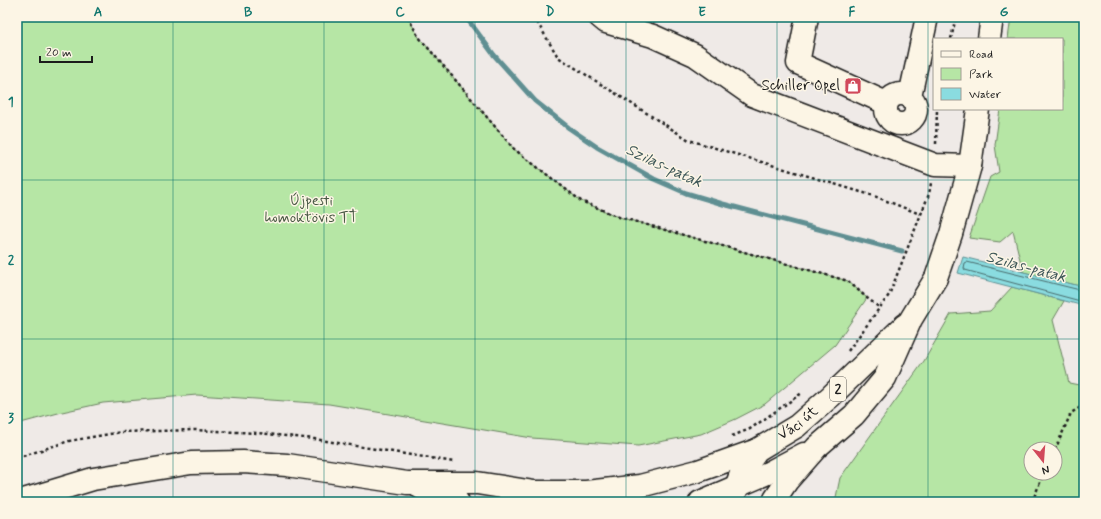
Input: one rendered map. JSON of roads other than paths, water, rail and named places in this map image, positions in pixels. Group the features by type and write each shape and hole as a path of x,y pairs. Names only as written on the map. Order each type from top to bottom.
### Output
{"main road":[{"path":"600,17 606,22 653,36 695,55 752,96 934,165 970,166"},
{"path":"807,17 798,63 886,103 896,94 901,93 910,96 927,17"},
{"path":"989,38 992,17"},
{"name":"Váci út","path":"774,502 787,481 818,447 854,415 885,378 911,319 936,278 951,234 970,166 978,110"},
{"name":"Váci út","path":"738,497 742,471 757,450 797,426 831,396 911,319"},
{"path":"700,502 738,497 770,472 818,447"},
{"path":"17,502 93,479 191,463 243,462 287,465 406,483 477,483 534,492 586,492 640,486 698,471 757,450"},
{"path":"698,471 720,479 738,497"},
{"path":"406,483 458,502"}],"water":[{"path":"963,257 1084,287 1084,306 958,273"}],"waterway":[{"name":"Szilas-patak","path":"466,17 494,55 535,101 569,128 597,147 654,179 686,193 723,204 902,251"}],"place":[{"name":"Schiller Opel","path":"853,86"}],"park label":[{"name":"Újpesti homoktövis TT","path":"311,210"}]}
